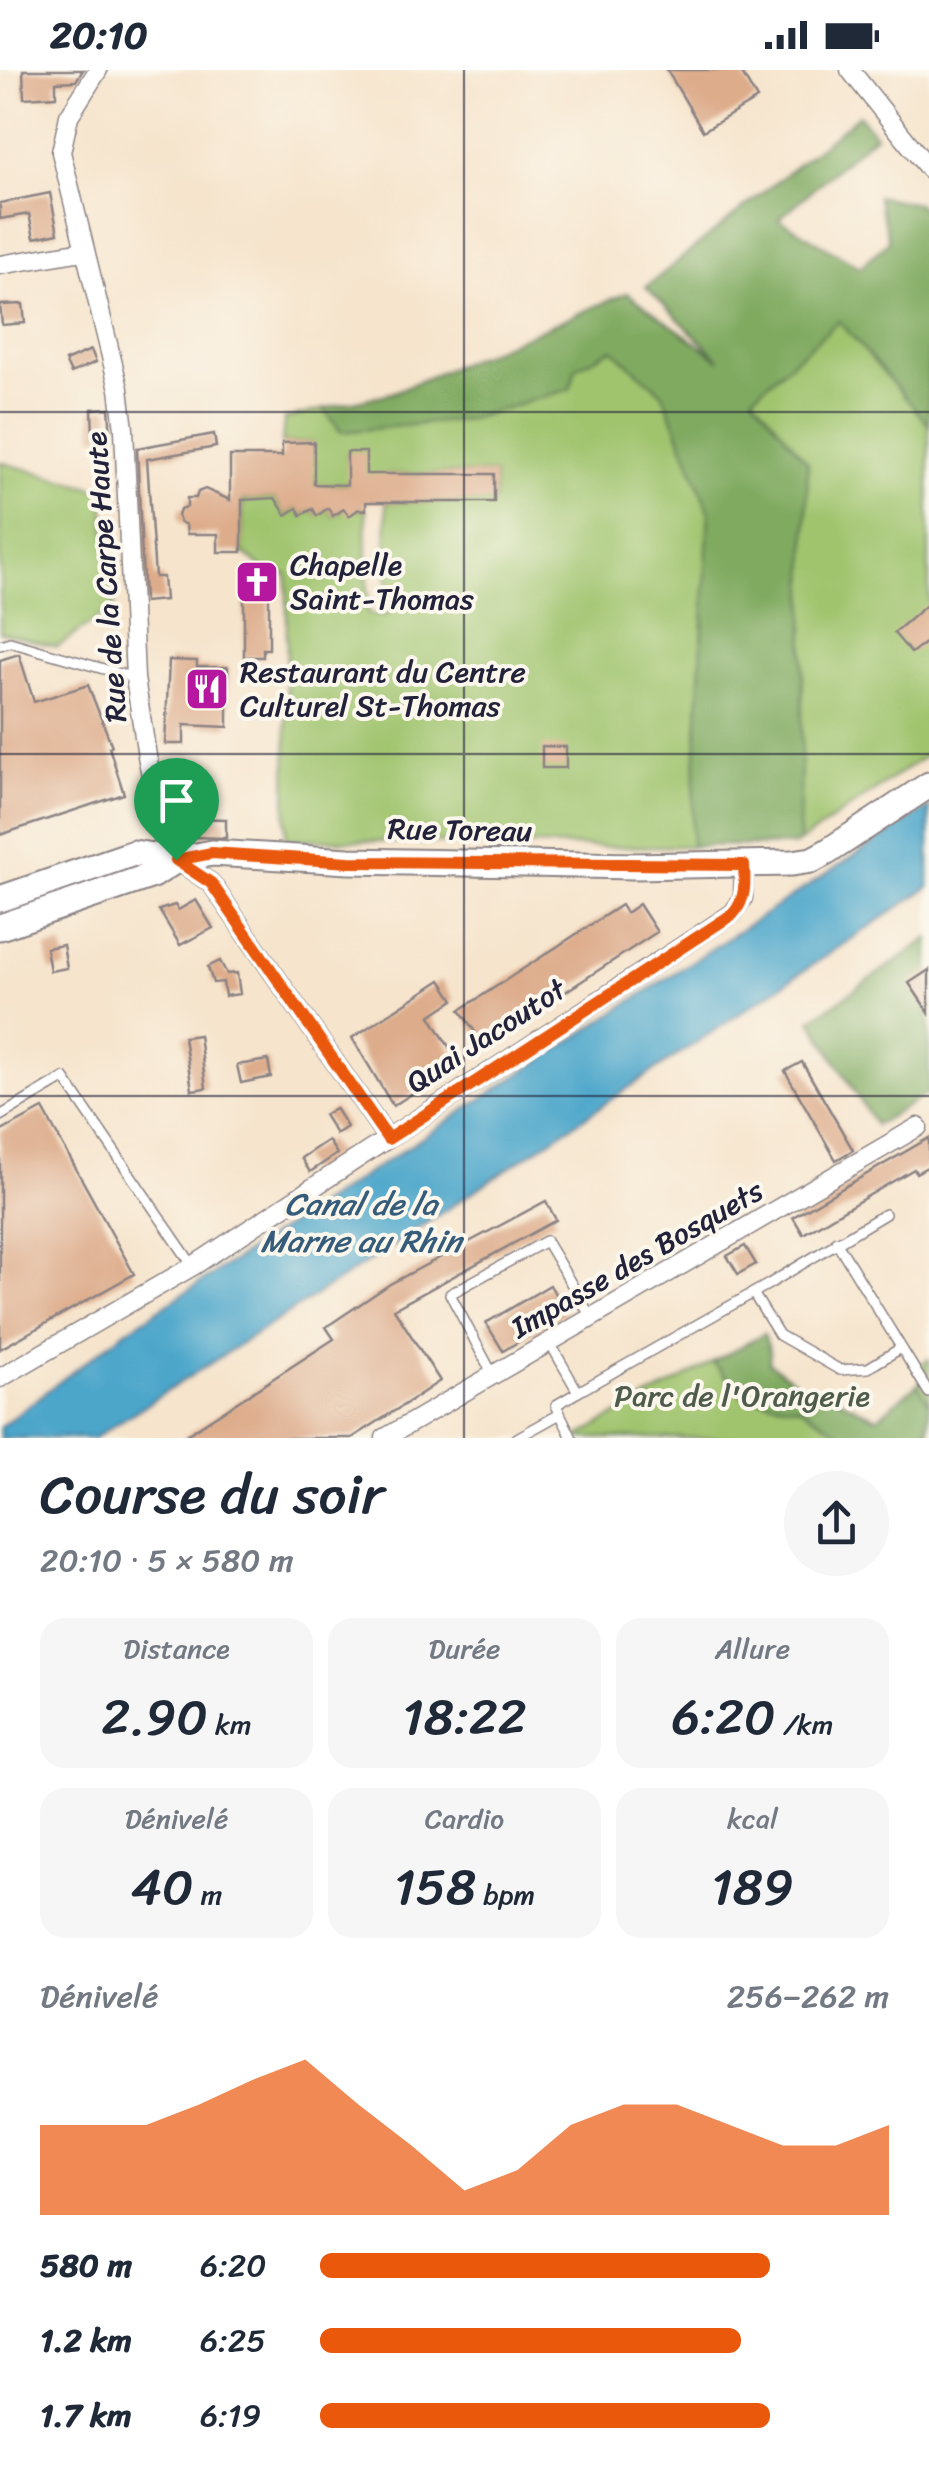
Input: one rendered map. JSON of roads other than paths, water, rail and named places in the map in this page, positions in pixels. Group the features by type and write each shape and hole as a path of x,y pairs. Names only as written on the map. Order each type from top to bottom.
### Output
{"main road":[{"path":"744,865 812,860 929,785"},
{"path":"0,899 134,853 176,860"},
{"name":"Rue Toreau","path":"176,860 212,853 349,862 744,865"},
{"path":"0,927 153,875 176,860"},
{"path":"59,879 69,904"}],"street":[{"name":"Rue de la Carpe Haute","path":"98,70 68,116 62,152 116,374 124,429 135,678 160,823 176,860"},
{"path":"850,70 929,169"},
{"path":"0,265 83,251"},
{"path":"176,860 211,883 388,1139"},
{"name":"Quai Jacoutot","path":"0,1378 193,1266 733,914 743,898 744,865"},
{"name":"Impasse des Bosquets","path":"385,1438 918,1127"}],"lane":[{"path":"0,645 10,642 135,678"},
{"path":"0,1116 64,1078 193,1266"},
{"path":"572,1438 556,1405 884,1214"},
{"path":"493,1375 450,1294 546,1241 592,1318"},
{"path":"836,1241 929,1393"},
{"path":"753,1293 779,1335 840,1370 868,1368 902,1348"},
{"path":"550,1342 578,1392"},
{"path":"517,1438 560,1414"}],"water":[{"name":"Canal de la Marne au Rhin","path":"929,807 929,887 377,1256 94,1438 0,1438 0,1427 126,1331"}],"place":[{"name":"Chapelle Saint-Thomas","path":"257,582"},
{"name":"Restaurant du Centre Culturel St-Thomas","path":"207,689"}],"park label":[{"name":"Parc de l'Orangerie","path":"742,1396"}]}
